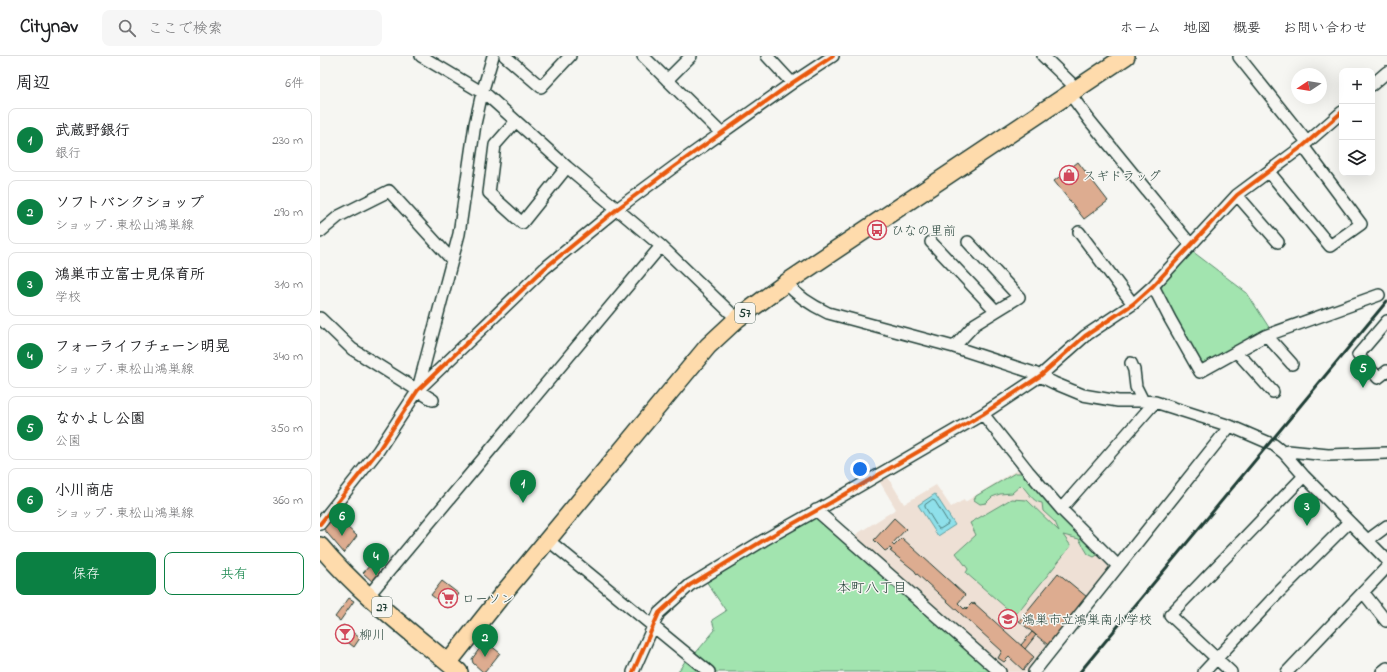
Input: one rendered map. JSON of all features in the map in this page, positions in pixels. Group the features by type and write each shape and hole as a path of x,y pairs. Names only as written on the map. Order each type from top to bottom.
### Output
{"main road":[{"name":"57","path":"453,668 548,540 708,346 737,319 786,283 1125,56"},
{"name":"27","path":"320,546 336,565 412,634 453,668"}],"street":[{"path":"421,56 488,96 567,167 661,246 737,319"},
{"path":"418,390 459,234 475,124 493,56"},
{"path":"505,56 541,87 568,56"},
{"path":"643,56 722,133"},
{"path":"668,80 691,56"},
{"path":"767,56 792,83"},
{"path":"320,524 378,451 418,390 545,268 674,166 833,56"},
{"path":"1043,56 1070,82 1073,92 1090,122 1191,245"},
{"path":"1239,57 1305,144 1361,224 1330,246 1269,172"},
{"path":"1375,82 1387,72"},
{"path":"634,672 659,613 690,585 764,540 983,414 1040,376 1085,336 1133,304 1153,286 1237,195 1305,144 1339,115"},
{"path":"516,121 495,145 489,193 522,223 567,167"},
{"path":"320,232 339,216 389,191 452,260"},
{"path":"1237,195 1278,242"},
{"path":"1079,232 1133,304"},
{"path":"931,242 996,311"},
{"path":"954,347 976,324 1020,297 968,242"},
{"path":"369,595 661,246"},
{"path":"786,283 796,294 809,304 828,313 954,347 1034,372 1084,395 1118,401 1143,400 1155,402 1230,426 1270,443 1284,453 1304,476 1387,560"},
{"path":"1153,286 1200,372 1267,336 1379,295"},
{"path":"320,318 352,349 433,400"},
{"path":"1387,321 1358,355 1378,378 1387,371"},
{"path":"1267,336 1292,364"},
{"path":"1237,352 1273,392"},
{"path":"1131,363 1134,370 1136,386 1143,400"},
{"path":"1061,509 1155,402"},
{"path":"983,414 1028,472 1061,509 1118,566"},
{"path":"1034,672 1230,426"},
{"path":"1284,453 1288,451 1328,455 1387,453"},
{"path":"1231,672 1170,615 1304,476"},
{"path":"816,510 1000,672"},
{"path":"1204,672 1280,591 1349,522"},
{"path":"1368,540 1387,526"},
{"path":"548,540 709,672"},
{"path":"1287,672 1387,567"},
{"path":"1363,592 1386,621"},
{"path":"1382,672 1387,668"}],"shaded area":[{"name":"鴻巣市立鴻巣南小学校","path":"1023,470 1112,567 1030,672 1003,672 852,537 896,509 878,479 886,474 904,504 936,485 951,507 964,500 965,502 1015,471"}],"green space":[{"path":"1192,251 1247,293 1270,329 1205,364 1201,363 1161,289 1163,284"},
{"path":"1015,473 1023,473 1101,553 1094,557 1088,554 1079,539 1063,535 1071,546 1017,613 1012,613 966,573 968,569 956,553 976,535 970,523 1011,499 1027,500 1059,531 1055,522 1043,511 1042,503 1035,501 1021,485 1012,493 1000,494 992,497 986,503 980,504 974,500 976,496"},
{"path":"813,516 825,522 998,672 713,672 694,655 715,630 712,620 726,611 706,581"},
{"path":"687,658 704,672 678,672"}],"water":[{"path":"935,494 955,525 938,536 918,505"}],"building":[{"path":"1078,162 1108,201 1084,219 1054,181"},
{"path":"334,515 357,536 344,553 322,527"},
{"path":"894,518 906,529 892,544 894,546 902,538 965,595 958,603 964,609 972,603 973,605 974,603 1034,657 1023,670 1009,657 1004,662 998,658 1002,651 915,571 890,551 892,550 890,548 885,551 874,540"},
{"path":"371,564 381,573 374,583 363,573"},
{"path":"1058,573 1087,597 1048,645 1019,621"},
{"path":"442,581 459,594 448,608 431,595"},
{"path":"349,598 354,601 340,621 335,617"},
{"path":"343,625 360,638 354,647 337,634"},
{"path":"1032,632 1036,635 1025,649 1021,645"},
{"path":"485,641 500,653 485,672 483,672 473,663 472,659"}],"railway":[{"path":"1080,672 1387,301"}],"cycle path":[{"path":"320,524 378,451 418,390 545,268 617,209 675,166 792,83 833,56"},
{"path":"633,672 659,613 690,585 764,540 983,414 1040,376 1085,336 1133,304 1153,286 1237,195 1303,146 1339,115"}],"place":[{"name":"スギドラッグ","path":"1069,175"},
{"name":"ひなの里前","path":"877,230"},
{"name":"なかよし公園","path":"1363,388"},
{"name":"武蔵野銀行","path":"523,503"},
{"name":"鴻巣市立富士見保育所","path":"1307,526"},
{"name":"小川商店","path":"342,536"},
{"name":"フォーライフチェーン明晃","path":"376,576"},
{"name":"ローソン","path":"448,598"},
{"name":"鴻巣市立鴻巣南小学校","path":"1008,619"},
{"name":"柳川","path":"345,634"},
{"name":"ソフトバンクショップ","path":"485,657"}],"district":[{"name":"本町八丁目","path":"872,587"}]}
